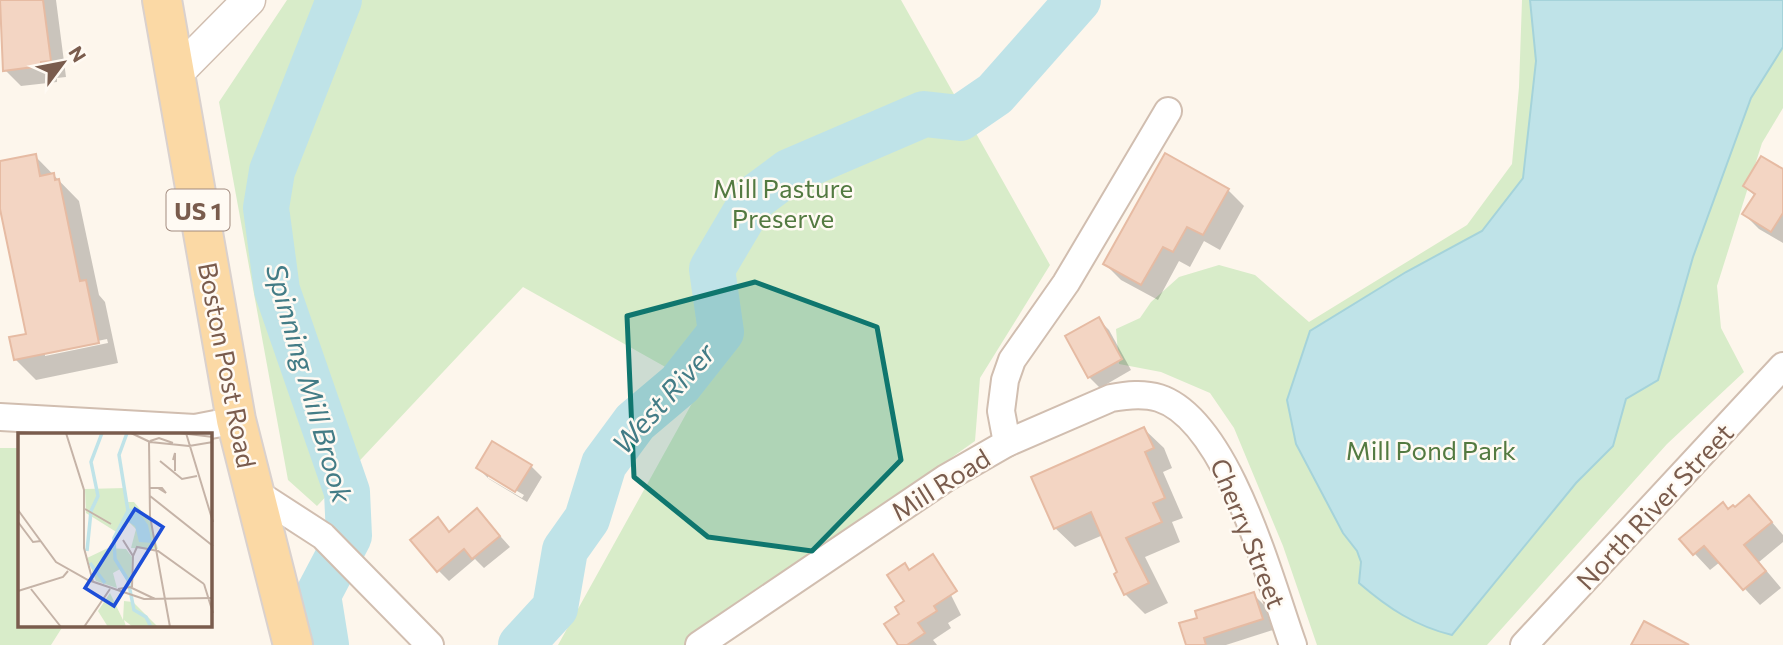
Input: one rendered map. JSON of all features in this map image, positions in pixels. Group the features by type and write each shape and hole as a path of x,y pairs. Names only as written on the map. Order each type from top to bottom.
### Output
{"main road":[{"name":"Boston Post Road","path":"162,0 236,420 293,645"}],"street":[{"path":"174,76 249,0"},
{"name":"Mill Road","path":"699,645 946,478 1007,443 1001,411 1005,380 1012,360 1066,283 1168,111"},
{"name":"North River Street","path":"1524,645 1783,366"},
{"name":"Cherry Street","path":"1007,443 1111,398 1128,395 1158,398 1184,412 1205,434 1244,508 1293,645"},
{"path":"0,417 195,428 236,420"},
{"path":"252,491 323,536 430,645"}],"highlighted area":[{"path":"755,282 877,327 901,460 812,551 708,537 634,477 627,316"}],"green space":[{"name":"Mill Pasture Preserve","path":"287,0 901,0 1050,265 980,378 975,441 687,645 558,645 701,387 523,287 317,506 288,480 219,102"},
{"name":"Mill Pond Park","path":"1522,0 1783,0 1783,108 1762,143 1717,286 1721,328 1744,372 1667,444 1487,645 1317,645 1283,546 1234,428 1210,393 1161,372 1119,364 1116,329 1140,318 1151,302 1179,277 1219,265 1255,275 1309,322 1467,225 1512,164 1519,87"},
{"path":"0,448 18,448 18,628 62,628 51,645 0,645"}],"water":[{"name":"Mill Pond Park","path":"1530,0 1783,0 1783,47 1751,98 1693,257 1658,380 1626,399 1613,446 1576,483 1452,635 1426,627 1402,615 1359,583 1361,562 1357,551 1343,533 1296,444 1287,400 1310,331 1406,272 1482,231 1523,178 1536,61"}],"building":[{"path":"0,0 43,0 51,61 41,62 41,66 3,71"},
{"path":"1165,153 1229,189 1203,235 1187,227 1173,252 1163,247 1141,285 1103,264"},
{"path":"36,154 40,176 54,173 55,180 59,179 80,281 86,280 99,343 14,360 9,337 26,334 0,209 0,161"},
{"path":"1761,156 1783,169 1783,213 1771,232 1742,214 1755,194 1743,186"},
{"path":"1099,317 1122,359 1088,378 1065,336"},
{"path":"1144,427 1154,448 1145,452 1165,498 1153,503 1162,522 1126,538 1149,583 1124,595 1091,512 1054,529 1031,477"},
{"path":"492,441 532,465 515,492 476,468"},
{"path":"1749,495 1772,522 1744,545 1766,571 1743,590 1704,546 1693,555 1679,539 1723,502 1728,509 1733,505 1735,507"},
{"path":"477,508 500,536 472,559 464,549 437,572 410,540 438,517 449,532"},
{"path":"933,554 957,591 934,606 937,611 918,623 925,633 907,645 898,645 884,624 899,614 895,607 904,601 887,575 905,563 909,570"},
{"path":"1254,592 1263,619 1204,638 1206,645 1186,645 1179,623 1197,618 1195,611"},
{"path":"1644,621 1689,645 1631,645"}],"waterway":[{"name":"Spinning Mill Brook","path":"326,645 318,595 349,536 347,492 277,290 266,208 272,171 339,0"},
{"name":"West River","path":"521,645 555,608 565,550 587,519 604,464 635,422 680,384 721,332 712,269 754,198 789,172 924,114 960,118 995,94 1078,0"}]}
